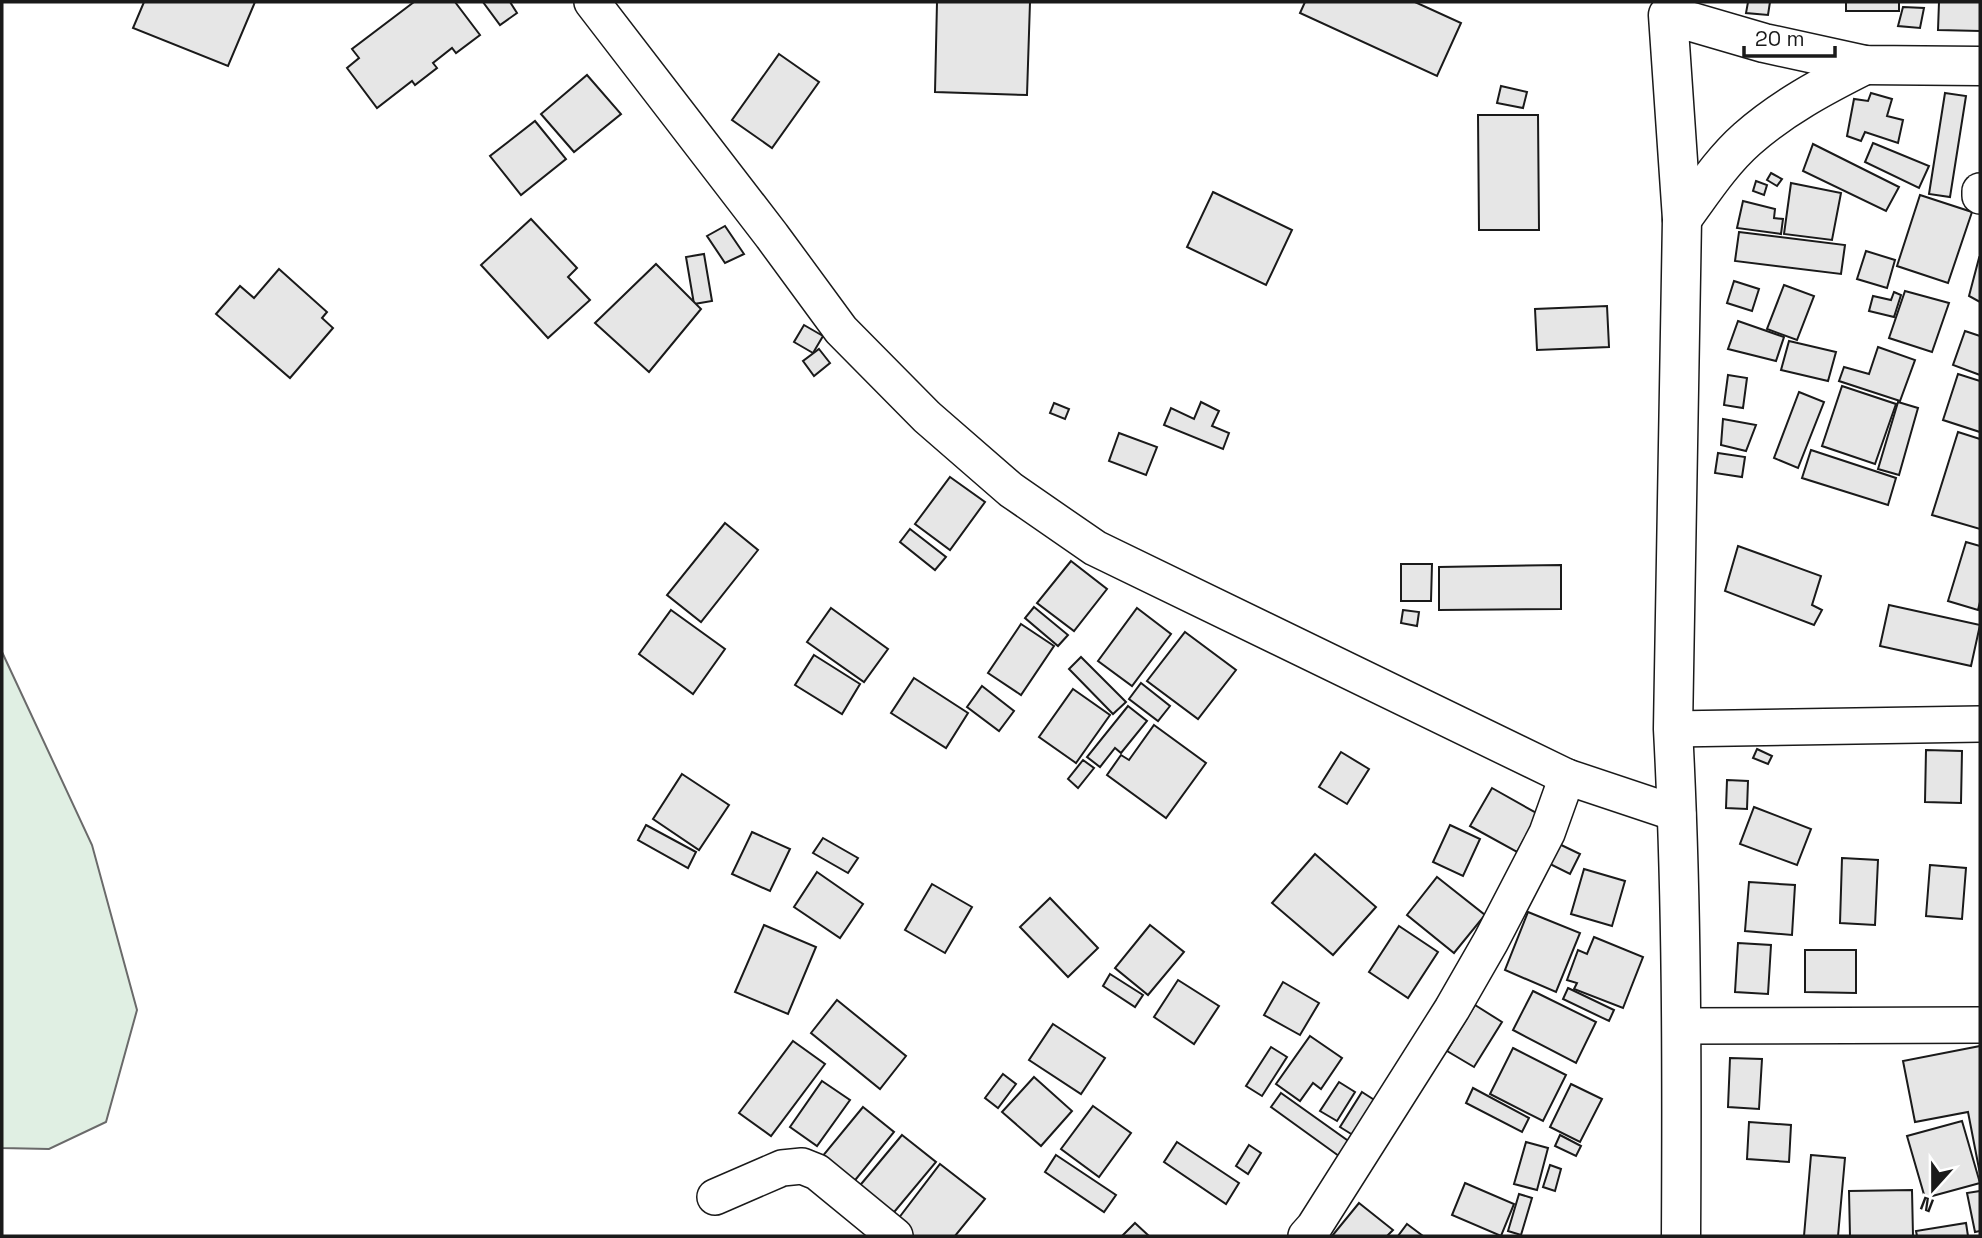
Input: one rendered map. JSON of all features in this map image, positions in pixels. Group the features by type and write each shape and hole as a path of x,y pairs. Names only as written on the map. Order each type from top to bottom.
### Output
{"main road":[{"path":"1681,1236 1682,1026 1678,814 1673,729 1682,219 1667,8 1765,43 1865,65 1980,66"},
{"path":"1682,219 1745,140 1783,110 1865,65"}],"street":[{"path":"592,2 841,330 927,416 1011,491 1095,548 1567,777 1678,814"},
{"path":"1673,729 1980,724"},
{"path":"1306,1236 1452,1009 1491,942 1547,833 1567,777"},
{"path":"1682,1026 1980,1025"},
{"path":"715,1197 782,1168 802,1166 817,1172 895,1236"}],"green space":[{"path":"2,652 92,845 137,1010 106,1122 49,1149 2,1148"}],"building":[{"path":"144,2 255,2 228,66 133,28"},
{"path":"414,2 455,2 480,35 456,53 452,48 433,63 437,68 415,85 412,81 377,108 347,68 359,58 352,49"},
{"path":"483,2 510,2 517,13 500,25"},
{"path":"937,2 1030,2 1027,95 935,92"},
{"path":"1305,2 1415,2 1461,23 1437,76 1300,13"},
{"path":"1748,2 1770,2 1768,15 1746,13"},
{"path":"1846,2 1899,2 1899,11 1846,11"},
{"path":"1939,2 1980,2 1980,31 1938,30"},
{"path":"1903,7 1924,8 1920,28 1898,26"},
{"path":"779,54 819,82 772,148 732,120"},
{"path":"587,75 621,114 574,152 541,114"},
{"path":"1501,86 1527,92 1523,108 1497,103"},
{"path":"1871,93 1892,99 1887,116 1903,120 1898,143 1865,132 1861,141 1847,136 1854,99 1868,101"},
{"path":"1945,93 1966,96 1950,197 1929,194"},
{"path":"1478,115 1538,115 1539,230 1479,230"},
{"path":"535,121 566,159 521,195 490,156"},
{"path":"1873,143 1929,166 1919,188 1865,162"},
{"path":"1813,144 1899,187 1886,211 1803,171"},
{"path":"1771,173 1782,179 1777,186 1767,180"},
{"path":"1756,181 1767,185 1764,195 1753,191"},
{"path":"1791,183 1841,193 1832,240 1784,234"},
{"path":"1213,192 1292,230 1266,285 1187,247"},
{"path":"1920,195 1972,212 1948,283 1897,266"},
{"path":"1743,201 1775,209 1774,218 1783,219 1781,234 1737,228"},
{"path":"531,219 577,268 568,277 590,300 548,338 481,265"},
{"path":"725,226 744,254 725,263 707,236"},
{"path":"1739,232 1845,245 1841,274 1735,261"},
{"path":"1866,251 1895,260 1887,288 1857,279"},
{"path":"704,254 712,301 694,304 686,257"},
{"path":"1980,259 1980,302 1969,296"},
{"path":"656,264 701,309 649,372 595,323"},
{"path":"279,269 327,312 322,318 333,328 290,378 216,314 240,286 254,298"},
{"path":"1734,281 1759,289 1752,311 1727,303"},
{"path":"1784,285 1814,296 1797,340 1767,329"},
{"path":"1905,291 1949,303 1932,352 1889,338"},
{"path":"1894,292 1901,295 1894,317 1869,311 1873,296 1891,300"},
{"path":"1607,306 1609,347 1537,350 1535,309"},
{"path":"1738,321 1784,337 1776,361 1728,349"},
{"path":"804,325 823,336 813,353 794,342"},
{"path":"1965,331 1980,336 1980,375 1953,365"},
{"path":"1789,341 1836,352 1828,381 1781,370"},
{"path":"1878,347 1915,360 1900,401 1839,381 1844,367 1869,374"},
{"path":"819,349 830,363 814,376 803,361"},
{"path":"1958,374 1980,381 1980,432 1943,420"},
{"path":"1728,375 1747,378 1743,408 1724,405"},
{"path":"1842,386 1896,404 1875,464 1822,446"},
{"path":"1799,392 1824,402 1798,468 1774,458"},
{"path":"1201,402 1219,411 1212,426 1229,433 1223,449 1164,425 1171,408 1194,419"},
{"path":"1898,402 1918,408 1899,475 1878,469"},
{"path":"1054,403 1069,409 1065,419 1050,413"},
{"path":"1723,419 1756,425 1746,451 1721,445"},
{"path":"1958,432 1980,439 1980,529 1932,515"},
{"path":"1119,433 1157,447 1146,475 1109,461"},
{"path":"1811,450 1896,478 1888,505 1802,478"},
{"path":"1718,453 1745,457 1742,477 1715,473"},
{"path":"950,477 985,502 950,550 915,524"},
{"path":"725,523 758,550 701,622 667,595"},
{"path":"910,529 946,557 935,570 900,542"},
{"path":"1966,542 1980,546 1978,610 1948,601"},
{"path":"1738,546 1821,576 1812,605 1822,610 1814,625 1725,591"},
{"path":"1071,561 1107,589 1074,631 1037,603"},
{"path":"1401,564 1432,564 1431,601 1401,601"},
{"path":"1561,565 1561,609 1439,610 1439,567"},
{"path":"1889,605 1980,625 1971,666 1880,646"},
{"path":"1034,607 1068,635 1058,646 1025,618"},
{"path":"831,608 888,649 864,682 807,642"},
{"path":"1137,608 1171,634 1132,686 1098,661"},
{"path":"671,610 725,649 693,694 639,654"},
{"path":"1403,610 1419,612 1417,626 1401,623"},
{"path":"1021,624 1054,646 1021,695 988,673"},
{"path":"1185,632 1236,670 1198,719 1147,681"},
{"path":"814,655 860,684 842,714 795,685"},
{"path":"1081,657 1126,702 1113,714 1069,669"},
{"path":"914,678 968,713 946,748 891,713"},
{"path":"1141,683 1170,706 1158,721 1129,699"},
{"path":"982,686 1014,711 999,731 967,707"},
{"path":"1073,689 1110,715 1076,763 1039,737"},
{"path":"1128,706 1147,721 1121,753 1115,748 1100,767 1087,757"},
{"path":"1154,725 1206,763 1166,818 1107,775 1121,755 1129,760"},
{"path":"1757,749 1772,756 1768,764 1753,758"},
{"path":"1926,750 1962,751 1961,803 1925,802"},
{"path":"1341,752 1369,769 1347,804 1319,787"},
{"path":"1083,760 1094,768 1078,788 1068,779"},
{"path":"682,774 729,805 699,850 653,819"},
{"path":"1727,780 1748,781 1747,809 1726,808"},
{"path":"1492,788 1538,814 1517,852 1470,826"},
{"path":"1754,807 1811,829 1797,865 1740,844"},
{"path":"646,825 696,852 688,868 638,840"},
{"path":"1450,825 1480,839 1463,876 1433,862"},
{"path":"752,832 790,849 770,891 732,874"},
{"path":"823,838 858,858 848,873 813,853"},
{"path":"1555,842 1580,854 1570,874 1546,862"},
{"path":"1315,854 1376,907 1333,955 1272,903"},
{"path":"1842,858 1878,860 1875,925 1840,923"},
{"path":"1930,865 1966,868 1962,919 1926,916"},
{"path":"1584,869 1625,881 1612,926 1571,914"},
{"path":"817,872 863,904 840,938 794,907"},
{"path":"1437,877 1485,915 1454,953 1407,915"},
{"path":"1749,882 1795,885 1792,935 1745,931"},
{"path":"932,884 972,907 945,953 905,930"},
{"path":"1050,898 1098,948 1068,977 1020,927"},
{"path":"1528,912 1580,933 1556,992 1505,970"},
{"path":"764,925 816,947 788,1014 735,992"},
{"path":"1150,925 1184,952 1148,995 1115,968"},
{"path":"1399,926 1438,952 1408,998 1369,972"},
{"path":"1594,937 1643,957 1623,1008 1574,989 1577,983 1567,980 1578,950 1587,954"},
{"path":"1738,943 1771,945 1768,994 1735,992"},
{"path":"1805,950 1856,950 1856,993 1805,992"},
{"path":"1110,974 1143,995 1135,1007 1103,986"},
{"path":"1178,980 1219,1006 1194,1044 1154,1017"},
{"path":"1283,982 1319,1003 1300,1035 1264,1015"},
{"path":"1568,988 1614,1010 1609,1021 1563,999"},
{"path":"1533,991 1596,1022 1576,1063 1513,1030"},
{"path":"837,1000 906,1056 880,1089 811,1033"},
{"path":"1475,1005 1502,1022 1474,1067 1447,1051"},
{"path":"1053,1024 1105,1058 1081,1094 1029,1060"},
{"path":"1310,1036 1342,1058 1321,1089 1313,1083 1300,1101 1276,1084"},
{"path":"793,1041 825,1064 771,1136 739,1113"},
{"path":"1980,1046 1980,1174 1968,1112 1915,1122 1903,1061"},
{"path":"1271,1047 1287,1057 1262,1096 1246,1086"},
{"path":"1513,1048 1566,1075 1543,1121 1490,1094"},
{"path":"1730,1058 1762,1059 1759,1109 1728,1107"},
{"path":"1003,1074 1016,1084 998,1108 985,1098"},
{"path":"1034,1077 1072,1111 1041,1146 1002,1112"},
{"path":"822,1081 850,1100 817,1146 790,1127"},
{"path":"1339,1082 1355,1092 1337,1121 1320,1111"},
{"path":"1571,1084 1602,1099 1580,1142 1550,1127"},
{"path":"1473,1088 1529,1118 1522,1132 1466,1103"},
{"path":"1362,1092 1379,1103 1356,1137 1340,1127"},
{"path":"1281,1093 1354,1145 1343,1159 1271,1107"},
{"path":"1093,1106 1131,1133 1099,1177 1061,1149"},
{"path":"863,1107 894,1132 852,1184 821,1158"},
{"path":"1962,1121 1980,1183 1925,1198 1907,1136"},
{"path":"1749,1122 1791,1125 1789,1162 1747,1159"},
{"path":"902,1135 936,1162 890,1217 857,1189"},
{"path":"1560,1135 1581,1146 1576,1156 1555,1146"},
{"path":"1177,1142 1239,1183 1226,1204 1164,1162"},
{"path":"1526,1142 1548,1148 1537,1190 1514,1184"},
{"path":"1249,1145 1261,1153 1248,1174 1236,1166"},
{"path":"1056,1155 1116,1195 1104,1212 1045,1172"},
{"path":"1811,1155 1845,1158 1838,1236 1804,1236"},
{"path":"940,1164 985,1199 955,1236 912,1236 895,1223"},
{"path":"1550,1165 1561,1169 1555,1191 1543,1187"},
{"path":"1465,1183 1514,1204 1501,1236 1452,1215"},
{"path":"1912,1190 1913,1236 1850,1236 1849,1191"},
{"path":"1980,1191 1980,1231 1975,1232 1967,1193"},
{"path":"1519,1194 1532,1198 1521,1235 1508,1231"},
{"path":"1359,1203 1393,1230 1387,1236 1332,1236"},
{"path":"1135,1223 1149,1236 1122,1236"},
{"path":"1966,1223 1968,1236 1917,1236 1916,1231"},
{"path":"1407,1224 1423,1236 1398,1236"}]}
